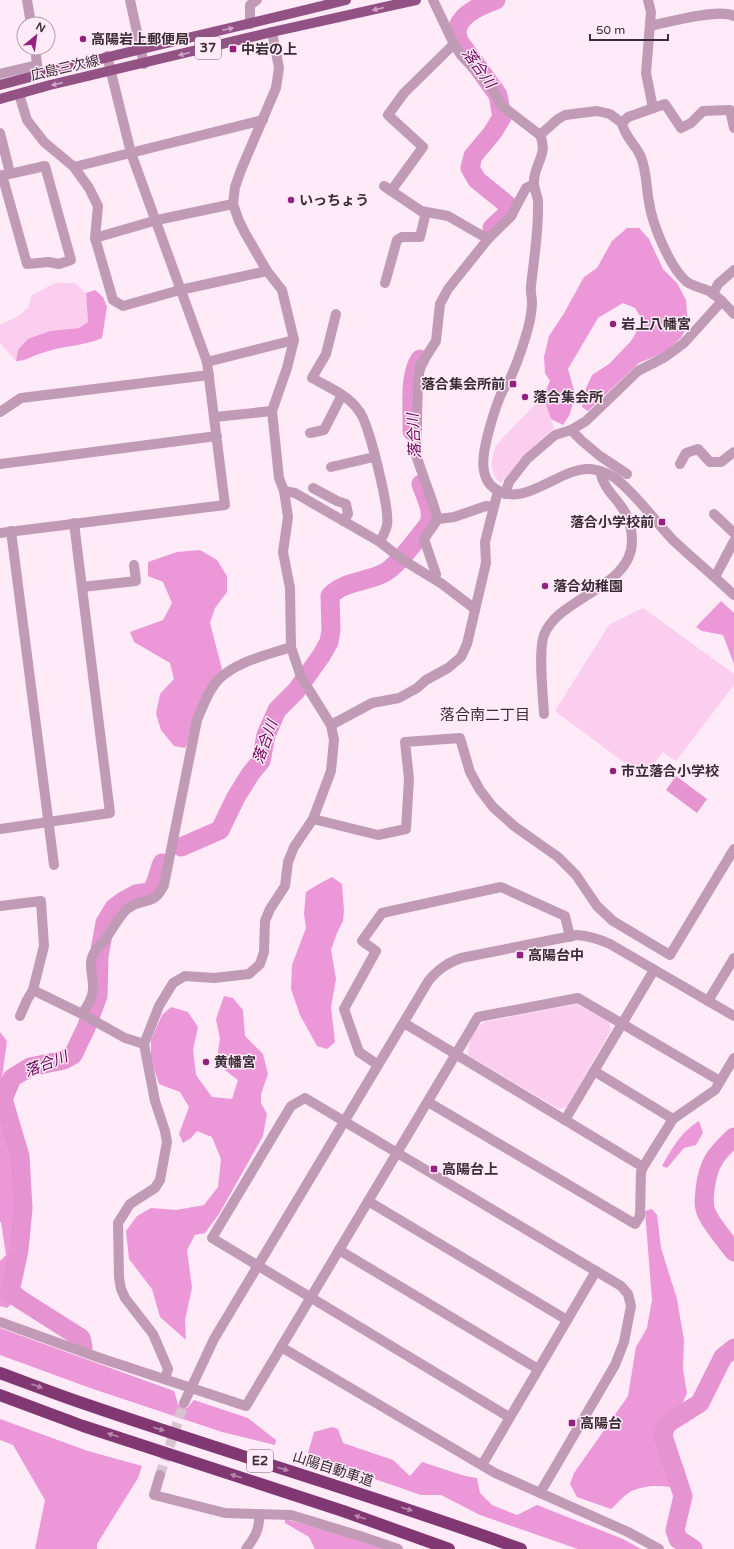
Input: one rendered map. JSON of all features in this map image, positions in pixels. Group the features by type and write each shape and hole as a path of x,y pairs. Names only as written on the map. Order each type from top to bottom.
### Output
{"highway":[{"name":"山陽自動車道","path":"0,1373 89,1406 376,1498 521,1549"},
{"name":"E2","path":"0,1395 83,1426 343,1511 449,1549"}],"main road":[{"name":"広島三次線","path":"0,85 38,69 107,56 250,24 346,0"},
{"name":"広島三次線","path":"0,99 272,32 416,0"}],"street":[{"path":"27,0 30,16"},
{"path":"130,0 144,64"},
{"path":"250,24 250,5 257,0"},
{"path":"433,0 454,44 491,87 502,106 540,135 544,142 543,152 534,179 538,200 530,318 521,352 509,380 503,388 493,414 483,457 484,470 488,482 501,493 520,494 575,472 588,469 597,470 613,477 625,487 673,540 716,577 734,595"},
{"path":"648,0 651,12 646,73 653,108"},
{"path":"650,26 701,15 729,13 734,16"},
{"path":"165,1379 168,1369 153,1334 125,1298 121,1289 119,1277 118,1223 130,1204 154,1188 160,1180 167,1142 155,1101 144,1044 159,1006 172,983 185,976 214,978 249,974 260,964 264,952 265,921 270,909 285,886 288,862 294,847 313,819 331,771 334,740 331,725 303,681 292,647 290,588 283,552 288,517 284,491 279,478 272,411 287,368 294,340 282,290 267,270 238,221 233,204 235,187 241,170 276,88 280,68 272,32"},
{"path":"454,44 404,93 388,115 423,147 388,188 422,211 448,216 488,239"},
{"path":"0,74 38,69 36,56"},
{"path":"0,533 225,505 207,362 180,290 157,220 131,153 107,56"},
{"path":"19,94 27,120 44,142 74,167 89,188 98,206 95,238 113,300 123,306 180,290 267,270"},
{"path":"622,123 628,117 665,104 681,128 691,123 703,111 730,110 734,128"},
{"path":"540,135 558,119 565,115 598,111 610,114 622,123 623,130 640,156 646,174 649,203 654,224 673,266 687,282 713,294 734,314"},
{"path":"74,167 263,120"},
{"path":"0,133 4,174 27,264 49,262 59,264 71,260 45,166 4,174"},
{"path":"438,519 416,455 418,382 420,366 436,341 440,304 448,289 488,239 511,216 526,188 534,184"},
{"path":"95,238 157,220 233,204"},
{"path":"385,283 397,240 402,237 420,237 426,212"},
{"path":"713,294 718,284 734,270"},
{"path":"331,725 372,703 399,698 417,688 426,680 448,668 461,657 467,644 486,563 485,542 494,507 501,493 509,482 527,458 555,435 571,430 586,420 638,371 665,357 684,343 722,301"},
{"path":"336,314 326,354 312,378 348,399 360,411 368,428 387,511 387,526 380,542"},
{"path":"207,362 294,340"},
{"path":"0,412 21,398 209,375"},
{"path":"310,433 324,430 342,395"},
{"path":"214,417 272,411"},
{"path":"571,430 582,442 627,474"},
{"path":"0,464 217,436"},
{"path":"680,464 686,454 698,449 710,462 722,462 734,452"},
{"path":"544,714 541,647 544,635 550,623 622,569 629,556 632,542 631,529 626,514 602,482 597,470 600,456"},
{"path":"331,467 374,457"},
{"path":"314,488 337,501 346,504 348,514 343,521"},
{"path":"284,491 295,493 380,542 400,557 435,579 475,609"},
{"path":"435,579 436,574 424,539 438,519 454,517 486,506 494,507"},
{"path":"714,514 734,533"},
{"path":"0,829 110,813 74,523"},
{"path":"12,531 54,865"},
{"path":"716,577 734,541"},
{"path":"82,587 136,581 134,565"},
{"path":"82,1014 88,1004 93,989 90,961 95,951 104,942 126,909 136,904 152,900 159,894 164,885 197,720 206,699 218,680 230,670 292,647"},
{"path":"313,819 378,835 406,829 409,779 405,742 460,738 470,772 480,790 493,807 514,826 558,857 576,875 597,906 613,921 670,954 734,849"},
{"path":"378,1065 359,1052 344,1008 376,951 362,941 382,913 501,887 565,916 570,937"},
{"path":"0,906 41,901 44,946 33,990 20,1016"},
{"path":"184,1403 214,1339 429,980 439,969 461,958 570,937 587,936 600,939 734,1016"},
{"path":"708,1001 734,958"},
{"path":"565,1120 654,970"},
{"path":"33,990 82,1014 125,1038 144,1044"},
{"path":"0,1322 246,1406 478,1017 578,998 720,1081"},
{"path":"404,1023 643,1167"},
{"path":"428,1102 635,1224 640,1216 641,1172 643,1167 672,1119 715,1090 734,1058"},
{"path":"594,1071 672,1119"},
{"path":"509,1417 212,1238 291,1106 305,1098 621,1286 628,1294 630,1306 624,1342 615,1366 540,1493"},
{"path":"368,1202 567,1320"},
{"path":"339,1250 538,1369"},
{"path":"482,1465 596,1271"},
{"path":"282,1347 494,1473 628,1532 659,1549"},
{"path":"160,1476 154,1495 225,1513 291,1515 398,1549"},
{"path":"246,1549 254,1539 260,1525 259,1514"}],"shaded area":[{"path":"627,228 639,228 649,239 663,269 677,283 686,300 688,325 681,338 665,352 639,363 588,411 582,407 586,388 592,375 609,364 631,341 643,321 635,308 623,303 598,318 568,369 575,394 570,414 563,425 551,419 543,396 550,381 545,373 544,357 549,336 563,315 584,277 597,268 612,241"},
{"path":"55,283 75,283 86,293 88,322 79,328 50,331 18,350 16,361 0,343 0,325 17,317 28,308 32,295"},
{"path":"95,290 103,297 107,307 102,338 88,343 49,351 16,361 18,350 28,339 50,331 79,328 88,322 86,293"},
{"path":"543,396 554,428 522,457 501,483 494,475 492,470 492,459 497,444"},
{"path":"200,550 217,560 227,576 227,592 215,608 210,623 222,669 211,688 195,728 185,748 174,746 161,730 156,714 160,694 174,679 170,663 134,642 130,632 163,620 172,603 163,582 148,576 148,562 177,552"},
{"path":"721,601 734,613 734,664 723,635 702,631 696,627"},
{"path":"643,608 734,674 734,685 676,761 663,752 644,777 555,711 609,625"},
{"path":"676,776 707,799 697,813 666,790"},
{"path":"332,877 342,884 344,910 343,921 331,950 336,979 331,1007 335,1042 327,1049 317,1046 300,1015 291,989 292,965 306,928 304,914 306,892"},
{"path":"224,996 233,998 243,1010 245,1036 263,1054 268,1074 261,1094 261,1103 267,1114 263,1136 219,1214 205,1233 195,1235 187,1250 192,1288 185,1320 186,1340 160,1317 152,1289 129,1259 126,1231 137,1216 151,1208 176,1210 204,1205 218,1187 221,1159 212,1137 197,1131 191,1138 183,1143 179,1134 189,1107 180,1092 159,1084 151,1060 151,1040 162,1015 171,1007 188,1012 198,1027 193,1050 196,1075 212,1097 232,1099 238,1080 226,1071 217,1058 220,1039 216,1019"},
{"path":"577,1004 609,1022 611,1030 567,1107 559,1109 468,1055 472,1037 484,1022"},
{"path":"0,1032 7,1041 0,1092"},
{"path":"0,1113 15,1127 18,1154 19,1203 16,1250 6,1290 15,1301 7,1308 0,1306 0,1261 6,1255 0,1222"},
{"path":"699,1121 703,1133 696,1145 684,1148 667,1168 662,1166 682,1136"},
{"path":"652,1209 657,1215 661,1248 677,1299 684,1340 683,1370 687,1393 678,1414 661,1424 659,1437 683,1465 685,1483 680,1489 648,1486 636,1489 625,1496 611,1509 577,1497 570,1484 574,1473 628,1396 636,1347 647,1328 652,1300 645,1211"},
{"path":"0,1328 174,1391 178,1404 187,1408 194,1400 248,1418 276,1440 275,1445 222,1432 93,1389 0,1355"},
{"path":"0,1419 88,1451 142,1466 138,1478 97,1544 97,1549 35,1549 45,1500 13,1445 0,1440"},
{"path":"332,1427 338,1429 343,1443 393,1460 410,1476 422,1462 465,1476 477,1478 480,1493 492,1505 517,1515 537,1505 623,1539 641,1549 578,1549 480,1515 441,1495 421,1495 317,1459 308,1453 314,1432"},
{"path":"285,1519 337,1533 383,1549 315,1549 309,1537 285,1523"}],"waterway":[{"name":"落合川","path":"492,228 508,213 509,206 477,180 470,168 473,156 493,132 502,117 498,95 459,41 457,31 462,20 472,11 496,0"},
{"name":"落合川","path":"412,431 412,384 416,366 420,359"},
{"name":"落合川","path":"181,847 220,830 236,797 251,773 261,761 266,735 277,710 296,691 329,642 331,630 330,596 342,587 377,576 390,569 428,525 430,520 430,510 421,484"},
{"name":"落合川","path":"83,1347 81,1338 10,1292 19,1250 23,1208 20,1156 3,1099 12,1078 30,1067 64,1060 73,1055 86,1028 98,996 99,956 105,923 114,908 123,901 136,894 150,892 156,882 162,863"},
{"path":"734,1137 717,1155 710,1166 706,1181 704,1202 710,1219 734,1252"},
{"path":"693,1549 678,1539 675,1530 683,1496 663,1436 665,1427 670,1422 700,1403 723,1357 734,1348"}],"tunnel":[{"path":"160,1475 184,1403"}],"place":[{"name":"高陽岩上郵便局","path":"83,39"},
{"name":"中岩の上","path":"233,49"},
{"name":"いっちょう","path":"291,200"},
{"name":"岩上八幡宮","path":"613,324"},
{"name":"落合集会所前","path":"513,384"},
{"name":"落合集会所","path":"525,397"},
{"name":"落合小学校前","path":"662,522"},
{"name":"落合幼稚園","path":"545,586"},
{"name":"市立落合小学校","path":"613,771"},
{"name":"高陽台中","path":"520,955"},
{"name":"黄幡宮","path":"206,1062"},
{"name":"高陽台上","path":"434,1169"},
{"name":"高陽台","path":"572,1423"}],"district":[{"name":"落合南二丁目","path":"485,715"}]}
